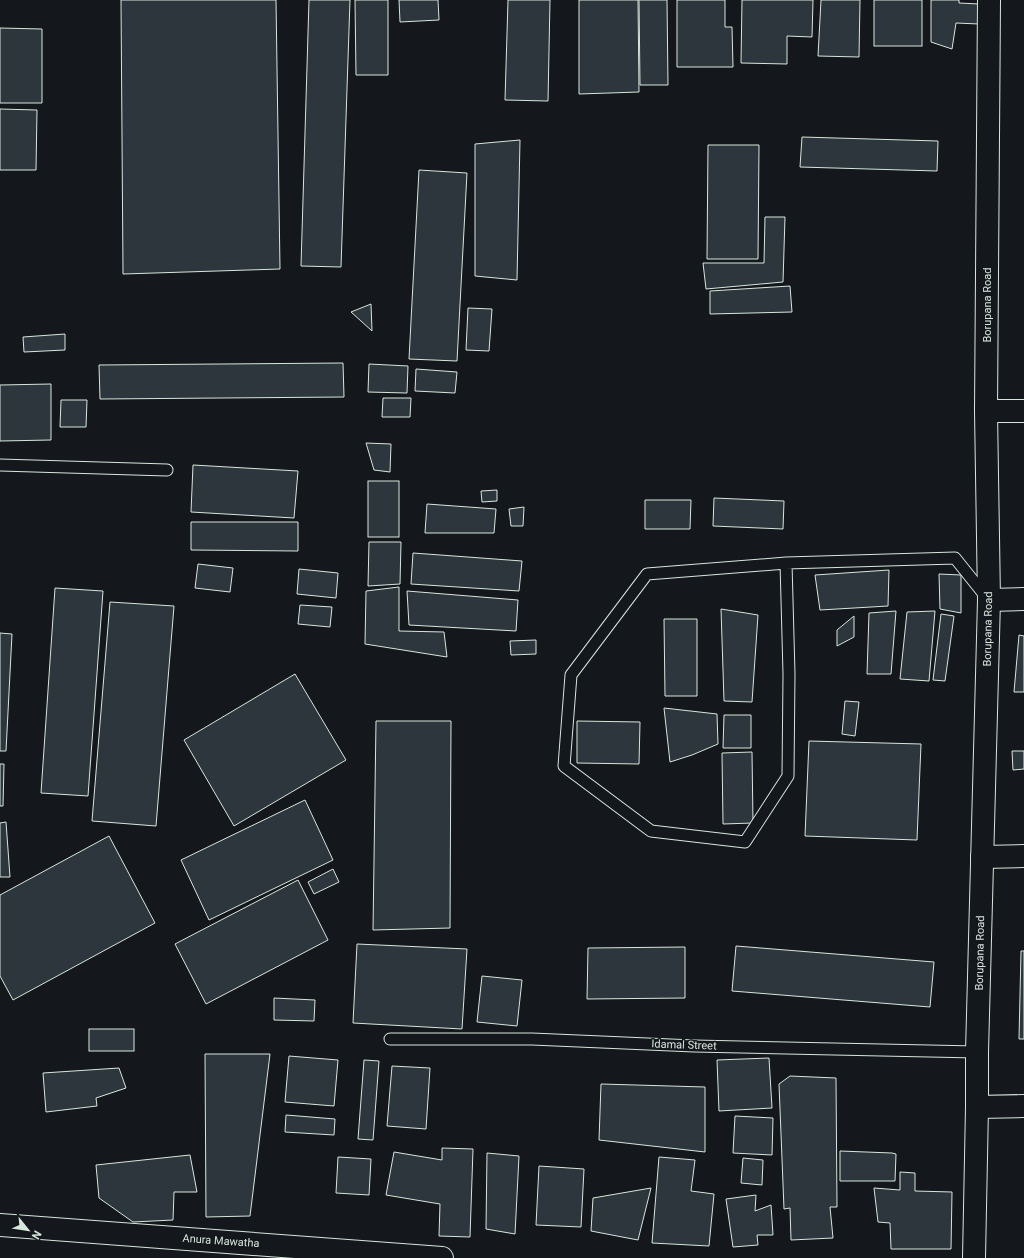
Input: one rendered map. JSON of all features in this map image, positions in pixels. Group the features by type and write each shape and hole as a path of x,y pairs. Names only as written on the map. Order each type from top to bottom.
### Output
{"main road":[{"name":"Borupana Road","path":"974,1258 977,1052 989,600 986,411 989,0"},
{"path":"986,411 1024,411"},
{"path":"989,600 1024,600"},
{"path":"982,857 1024,856"},
{"path":"977,1107 1024,1106"},
{"name":"Anura Mawatha","path":"0,1225 442,1258"}],"lane":[{"path":"0,465 167,470"},
{"path":"786,563 789,674 788,776 745,842 651,831 564,766 571,675 647,574 786,563 955,558 989,600"},
{"name":"Idamal Street","path":"390,1039 532,1040 694,1046 977,1052"}],"building":[{"path":"121,0 276,0 280,269 123,274"},
{"path":"309,0 350,0 341,267 301,266"},
{"path":"355,0 388,0 388,75 356,75"},
{"path":"399,0 438,0 439,20 400,22"},
{"path":"508,0 550,0 548,101 505,100"},
{"path":"579,0 638,0 639,92 579,94"},
{"path":"639,0 667,0 668,85 640,85"},
{"path":"677,0 725,0 725,27 732,27 733,67 677,67"},
{"path":"742,0 813,0 812,37 787,36 787,64 741,63"},
{"path":"821,0 860,0 859,57 818,56"},
{"path":"874,0 922,0 922,46 874,46"},
{"path":"931,0 959,0 959,3 979,4 979,24 956,23 952,49 931,42"},
{"path":"0,28 42,29 42,103 0,103"},
{"path":"0,109 37,110 36,170 0,170"},
{"path":"802,137 938,141 937,171 800,167"},
{"path":"520,140 517,280 475,276 475,144"},
{"path":"708,145 759,145 758,259 707,259"},
{"path":"419,170 467,173 457,361 409,359"},
{"path":"765,217 785,217 783,282 706,289 703,263 764,263"},
{"path":"790,286 792,312 710,314 710,291"},
{"path":"371,304 372,331 351,312"},
{"path":"468,308 492,309 489,351 466,350"},
{"path":"65,334 65,350 24,352 23,337"},
{"path":"343,363 344,397 100,399 99,365"},
{"path":"369,364 408,366 407,393 368,392"},
{"path":"416,369 457,372 455,393 415,391"},
{"path":"51,384 51,440 0,441 0,385"},
{"path":"383,398 411,398 410,417 382,417"},
{"path":"61,400 87,400 86,427 60,427"},
{"path":"366,443 391,444 390,472 374,470"},
{"path":"193,465 298,471 294,518 191,512"},
{"path":"368,481 399,481 399,537 368,537"},
{"path":"497,490 497,501 482,502 481,491"},
{"path":"714,498 784,501 783,529 713,526"},
{"path":"645,500 691,500 690,529 645,529"},
{"path":"427,504 496,509 494,533 425,533"},
{"path":"524,507 523,526 511,526 509,509"},
{"path":"191,522 298,522 298,551 191,550"},
{"path":"369,542 401,542 400,584 368,586"},
{"path":"413,553 522,561 519,591 411,584"},
{"path":"198,564 233,568 230,592 195,588"},
{"path":"299,569 338,573 336,598 297,594"},
{"path":"889,570 888,606 820,610 815,575"},
{"path":"939,574 961,575 961,613 940,609"},
{"path":"399,587 399,631 444,632 447,657 365,644 366,591"},
{"path":"55,588 103,591 88,796 41,793"},
{"path":"407,591 518,600 516,631 409,625"},
{"path":"110,602 174,606 156,826 92,821"},
{"path":"300,605 332,607 330,627 298,624"},
{"path":"721,609 758,615 752,702 724,701"},
{"path":"896,611 891,674 867,674 869,613"},
{"path":"935,611 929,681 900,679 907,612"},
{"path":"941,614 954,616 945,681 933,680"},
{"path":"854,616 854,637 837,646 837,630"},
{"path":"664,619 697,619 697,696 665,696"},
{"path":"0,633 12,634 6,751 0,751"},
{"path":"1019,635 1024,636 1024,692 1014,692"},
{"path":"536,640 536,654 511,655 510,641"},
{"path":"295,674 346,760 234,826 184,740"},
{"path":"845,701 859,702 855,736 842,734"},
{"path":"664,708 717,714 718,744 670,762"},
{"path":"724,715 751,715 751,748 723,748"},
{"path":"376,721 451,721 450,928 373,930"},
{"path":"577,721 640,722 639,764 577,763"},
{"path":"809,741 921,744 917,840 805,836"},
{"path":"1012,751 1024,751 1024,769 1013,770"},
{"path":"752,752 753,823 723,824 722,753"},
{"path":"0,764 4,764 3,806 0,806"},
{"path":"305,800 333,860 209,920 181,860"},
{"path":"6,822 10,877 0,877 0,823"},
{"path":"109,836 155,923 13,1000 0,976 0,895"},
{"path":"333,869 339,882 314,894 308,882"},
{"path":"298,880 328,940 206,1004 175,944"},
{"path":"357,944 467,949 462,1029 353,1023"},
{"path":"736,946 934,962 930,1007 732,991"},
{"path":"685,947 685,998 587,999 588,948"},
{"path":"1021,951 1024,951 1024,1039 1019,1039"},
{"path":"482,976 522,980 517,1026 477,1022"},
{"path":"274,998 315,1000 314,1021 274,1020"},
{"path":"89,1029 134,1029 134,1051 89,1051"},
{"path":"205,1054 270,1054 250,1216 206,1217"},
{"path":"289,1056 338,1060 334,1106 285,1102"},
{"path":"769,1058 772,1108 719,1111 717,1060"},
{"path":"364,1060 379,1061 373,1140 358,1139"},
{"path":"392,1066 430,1068 426,1129 387,1126"},
{"path":"119,1068 126,1088 96,1098 97,1106 46,1112 43,1073"},
{"path":"790,1076 836,1078 837,1207 830,1207 833,1238 791,1240 790,1208 784,1209 779,1084"},
{"path":"601,1084 705,1087 705,1152 599,1140"},
{"path":"286,1115 335,1119 334,1135 285,1132"},
{"path":"735,1116 773,1118 772,1155 733,1153"},
{"path":"442,1148 473,1149 470,1237 439,1236 440,1204 386,1195 394,1152 442,1160"},
{"path":"840,1151 896,1154 895,1181 840,1181"},
{"path":"487,1153 519,1156 515,1234 486,1229"},
{"path":"190,1155 197,1192 174,1192 173,1220 133,1222 99,1198 96,1165"},
{"path":"338,1157 371,1159 369,1195 336,1193"},
{"path":"659,1157 695,1160 691,1191 714,1194 709,1246 652,1243"},
{"path":"743,1158 763,1160 762,1185 741,1183"},
{"path":"539,1166 584,1169 581,1227 536,1225"},
{"path":"900,1172 915,1173 915,1191 952,1192 951,1249 891,1249 890,1223 878,1222 874,1188 900,1190"},
{"path":"651,1188 638,1240 591,1231 593,1198"},
{"path":"756,1195 755,1211 771,1205 773,1235 757,1235 758,1245 733,1247 726,1199"}]}
